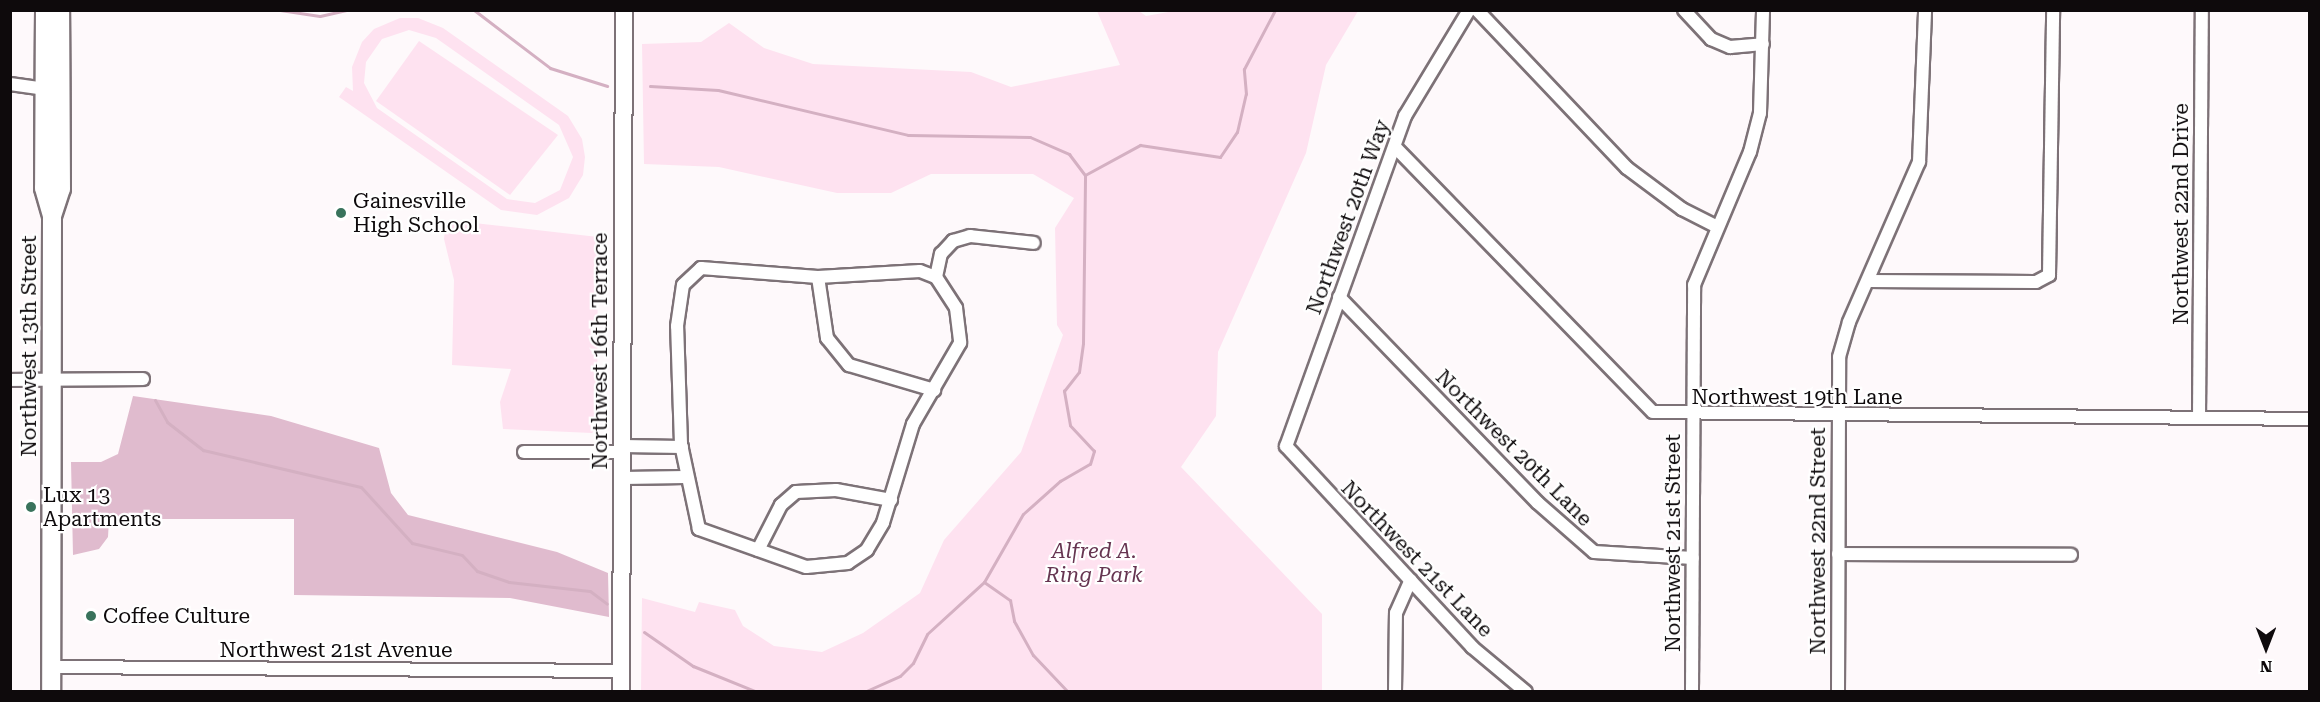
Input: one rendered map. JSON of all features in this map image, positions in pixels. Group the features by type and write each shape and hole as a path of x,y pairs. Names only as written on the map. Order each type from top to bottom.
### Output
{"main road":[{"name":"Northwest 13th Street","path":"45,10 44,188 52,216 51,692"},
{"name":"Northwest 13th Street","path":"52,216 61,189 60,10"},
{"path":"44,85 51,90 52,168 61,189"}],"street":[{"name":"Northwest 16th Terrace","path":"621,692 624,10"},
{"name":"Northwest 20th Way","path":"1286,446 1419,88 1469,10"},
{"path":"1477,10 1627,168 1682,209 1717,227"},
{"path":"1684,10 1711,39 1730,46 1763,44"},
{"name":"Northwest 21st Street","path":"1692,692 1694,285 1750,152 1760,113 1763,10"},
{"name":"Northwest 22nd Street","path":"1838,692 1838,416 1841,341 1919,162 1924,10"},
{"path":"1868,281 2043,278 2049,275 2052,259 2053,10"},
{"name":"Northwest 22nd Drive","path":"2199,418 2202,10"},
{"path":"15,84 44,85"},
{"name":"Northwest 19th Lane","path":"1396,148 1653,412 1692,416 2310,419"},
{"path":"936,278 892,270 818,277 711,268 690,273 677,326 685,477 699,529 806,567 848,563 867,550 891,500 913,424 960,344 962,322 936,278 941,254 953,241 970,236 1034,243"},
{"path":"818,277 827,338 849,365 934,390"},
{"name":"Northwest 20th Lane","path":"1340,297 1538,503 1594,552 1693,558"},
{"path":"10,380 143,379"},
{"name":"Northwest 21st Lane","path":"1286,446 1472,647 1526,692"},
{"path":"524,452 682,447"},
{"path":"623,478 685,477"},
{"path":"758,550 781,505 796,492 836,490 891,500"},
{"path":"1838,554 2071,555"},
{"path":"1395,692 1396,613 1411,580"},
{"name":"Northwest 21st Avenue","path":"51,668 621,671"}],"green space":[{"name":"Alfred A. Ring Park","path":"1097,11 1139,11 1146,16 1174,11 1358,11 1326,65 1306,153 1218,352 1216,416 1181,467 1322,614 1322,691 641,691 642,598 695,612 699,602 735,610 743,626 774,646 822,652 863,633 920,593 944,540 1021,452 1063,335 1057,325 1055,228 1074,198 1033,174 931,174 891,193 837,193 719,167 644,164 642,44 701,42 729,23 764,48 813,64 971,72 1011,87 1120,65"},
{"path":"400,18 418,18 443,28 568,116 582,139 585,157 583,175 569,198 537,215 501,210 339,97 346,87 353,91 352,67 362,42 374,29","holes":["409,30 436,38 559,125 573,157 560,190 535,203 507,199 377,108 364,83 366,62 382,39"]},
{"path":"419,41 558,135 510,195 376,101"},
{"path":"456,221 598,237 597,428 592,433 503,429 500,402 511,369 452,365 454,280 444,239 445,230"}],"shaded area":[{"path":"133,396 271,416 379,448 391,493 408,515 557,552 608,573 609,617 510,598 294,595 294,519 109,519 108,537 99,549 73,555 71,462 101,462 118,454"}],"waterway":[{"path":"280,10 320,16 346,10"},
{"path":"474,10 550,68 607,86"},
{"path":"864,692 900,676 913,663 927,634 984,582 1023,514 1060,481 1090,464 1094,451 1070,425 1064,391 1079,372 1083,343 1085,175 1140,145 1220,157 1237,132 1246,94 1244,69 1275,10"},
{"path":"650,86 718,90 908,135 1030,137 1069,154 1085,175"},
{"path":"155,400 167,422 203,450 361,487 412,543 462,555 477,571 509,582 590,591 607,604"},
{"path":"984,582 1010,600 1014,621 1033,655 1068,692"},
{"path":"644,632 693,666 757,692"}],"place":[{"name":"Gainesville High School","path":"341,213"},
{"name":"Lux 13 Apartments","path":"31,507"},
{"name":"Coffee Culture","path":"91,616"}]}
